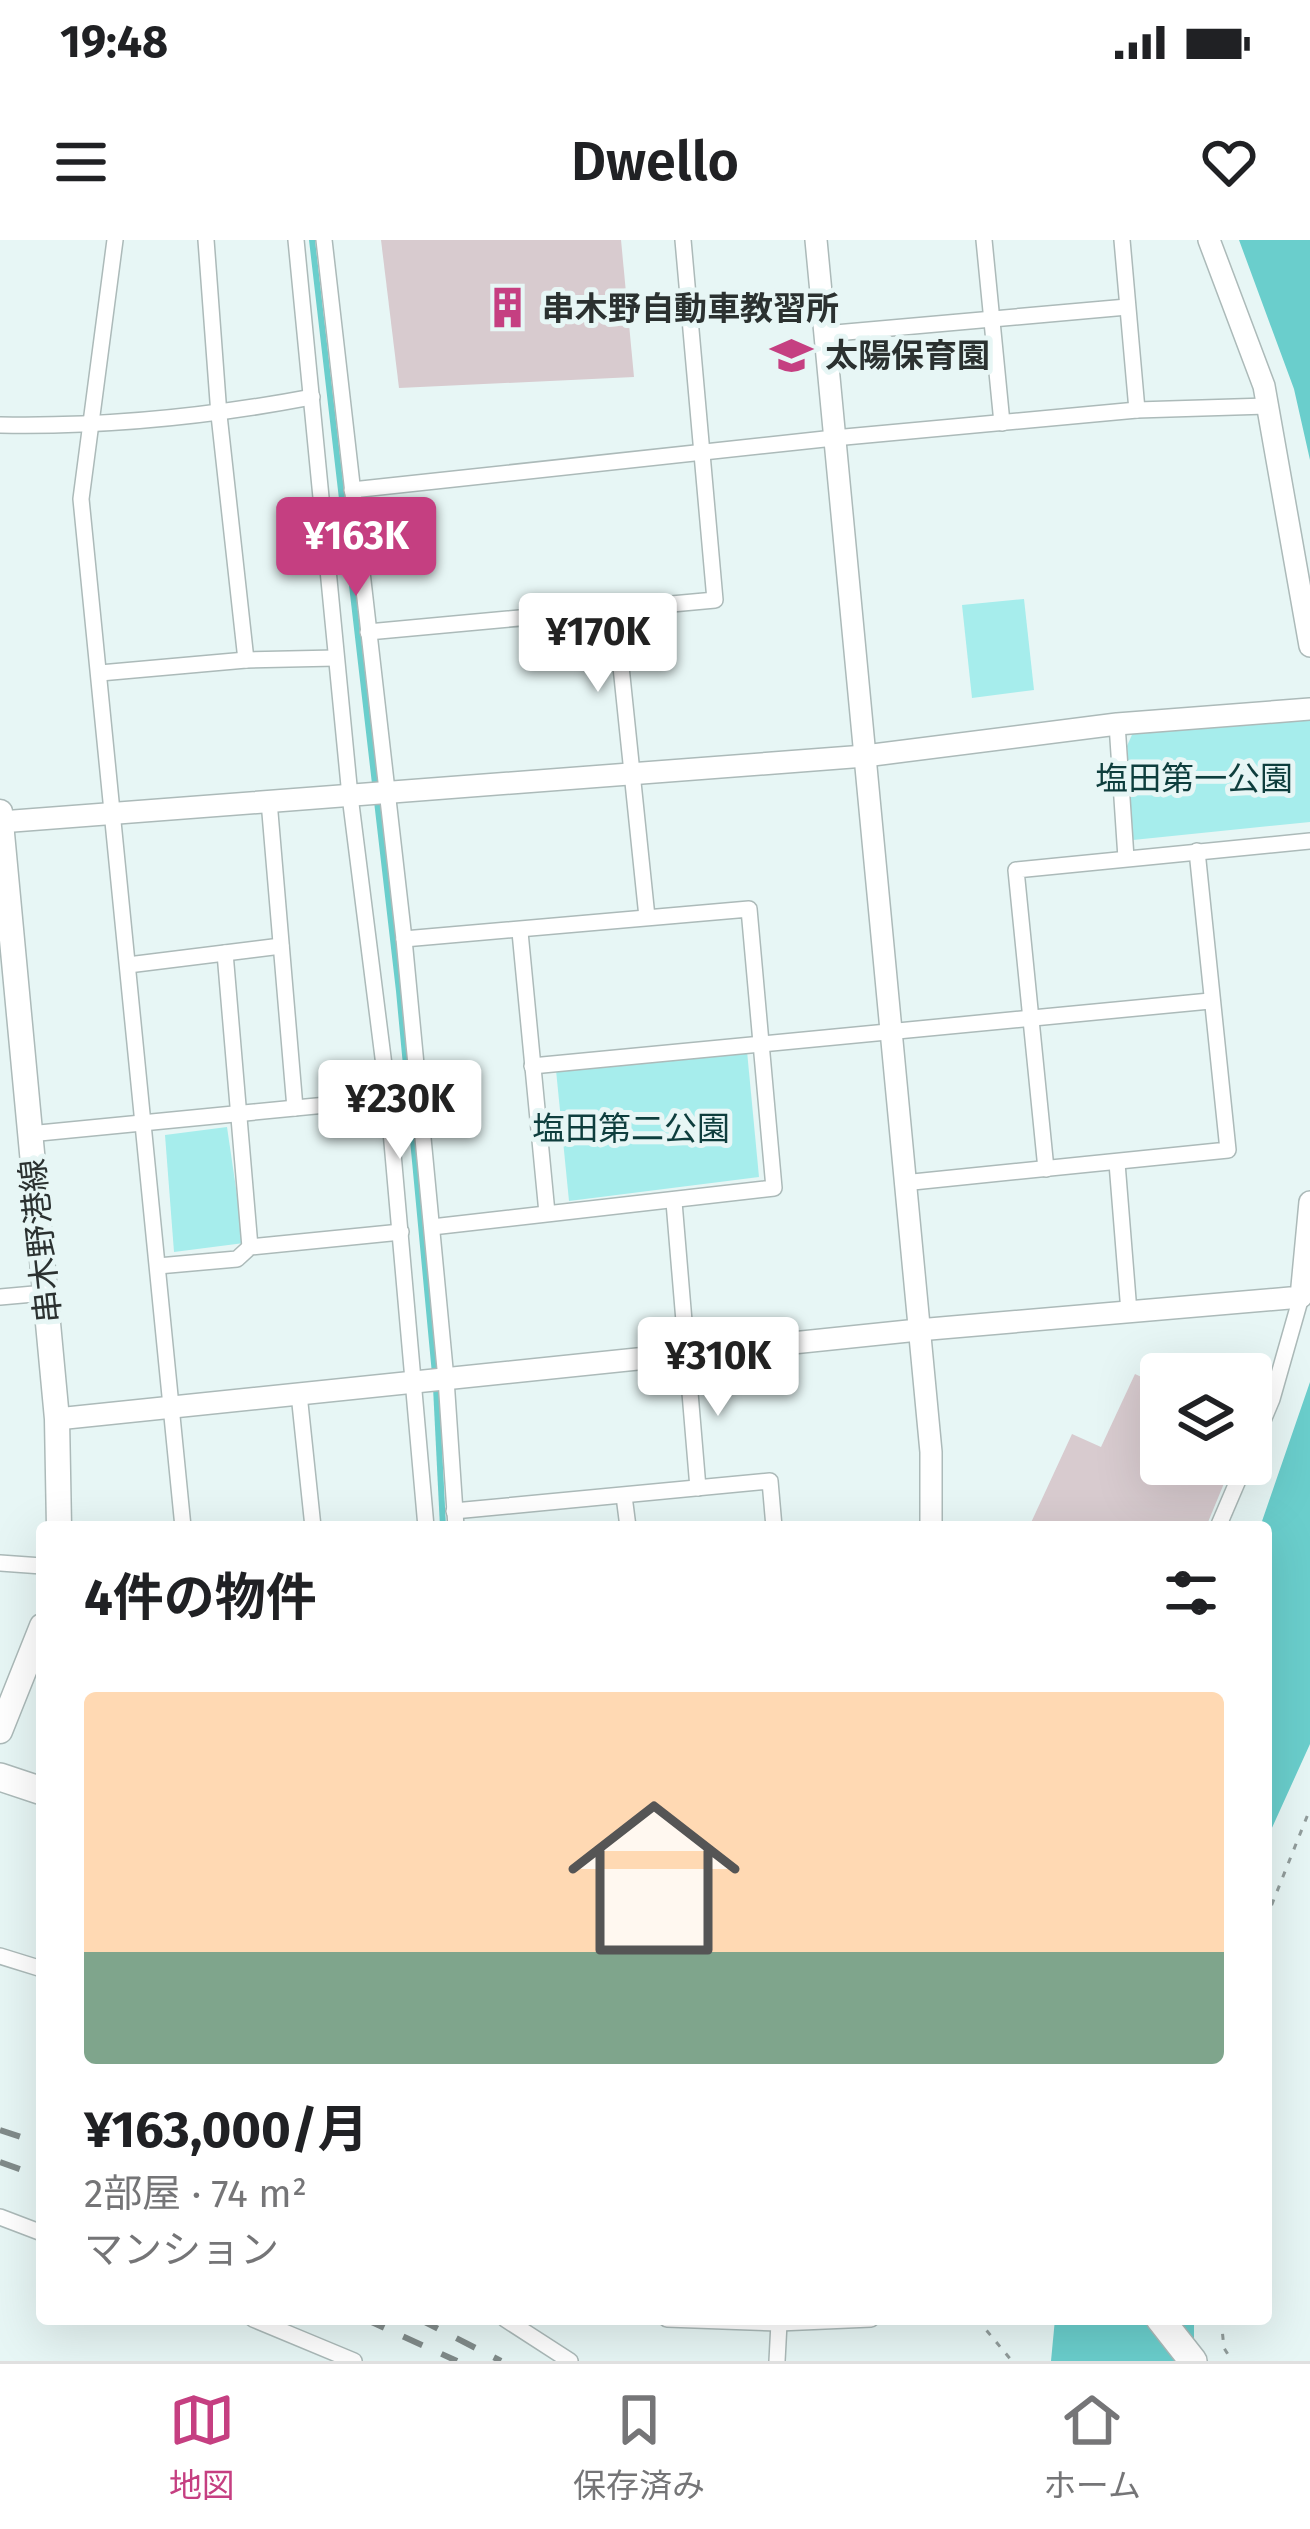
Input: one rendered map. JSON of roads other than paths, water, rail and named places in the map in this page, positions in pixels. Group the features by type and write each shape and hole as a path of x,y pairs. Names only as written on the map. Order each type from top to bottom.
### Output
{"highway":[{"path":"0,1777 36,1789"},
{"path":"1165,2325 1193,2361"}],"main road":[{"name":"串木野港線","path":"0,812 10,1046 29,1134 57,1419 59,1521"},
{"path":"0,1732 36,1641"}],"street":[{"path":"115,240 81,499 182,1521"},
{"path":"206,240 219,415 246,660"},
{"path":"296,240 350,796 388,1097 426,1521"},
{"path":"324,240 404,939 455,1519 770,1481 773,1521"},
{"path":"368,632 715,600 683,240"},
{"path":"816,240 931,1452 931,1521"},
{"path":"983,240 1003,423"},
{"path":"1121,240 1138,410"},
{"path":"1209,240 1264,386 1310,646"},
{"path":"824,334 1127,308"},
{"path":"0,424 88,427 219,415 312,397"},
{"path":"352,490 834,437 1138,410 1267,406"},
{"path":"615,610 647,917"},
{"path":"100,673 246,660 336,658"},
{"path":"0,822 865,756 1117,724 1310,709"},
{"path":"1117,724 1126,858"},
{"path":"269,800 295,1108"},
{"path":"1046,1169 1016,870 1310,841"},
{"path":"903,1183 1228,1150 1197,851"},
{"path":"404,939 748,909 763,1043 774,1188 431,1227"},
{"path":"520,932 547,1213"},
{"path":"128,965 281,946"},
{"path":"225,953 250,1247"},
{"path":"532,1066 1210,1001"},
{"path":"29,1134 419,1096"},
{"path":"1117,1163 1129,1312"},
{"path":"674,1202 698,1488"},
{"path":"1272,1400 1301,1297 1310,1202"},
{"path":"158,1266 237,1259 250,1247 401,1232"},
{"path":"0,1297 45,1293"},
{"path":"57,1419 918,1330 1301,1297"},
{"path":"299,1394 312,1521"},
{"path":"1221,1521 1236,1485"},
{"path":"624,1496 627,1521"},
{"path":"0,1563 36,1565"},
{"path":"0,1956 36,1967"},
{"path":"0,2217 36,2231"},
{"path":"268,2325 353,2361"},
{"path":"514,2325 570,2361"},
{"path":"777,2361 778,2325"}],"waterway":[{"path":"312,240 399,991 435,1374"},
{"path":"436,1387 443,1521"}],"railway":[{"path":"0,2130 36,2142"},
{"path":"0,2162 36,2175"},
{"path":"378,2325 457,2361"},
{"path":"431,2325 501,2361"}],"place":[{"name":"串木野自動車教習所","path":"508,308"},
{"name":"太陽保育園","path":"791,355"}],"park label":[{"name":"塩田第一公園","path":"1194,778"},
{"name":"塩田第二公園","path":"631,1128"}]}
